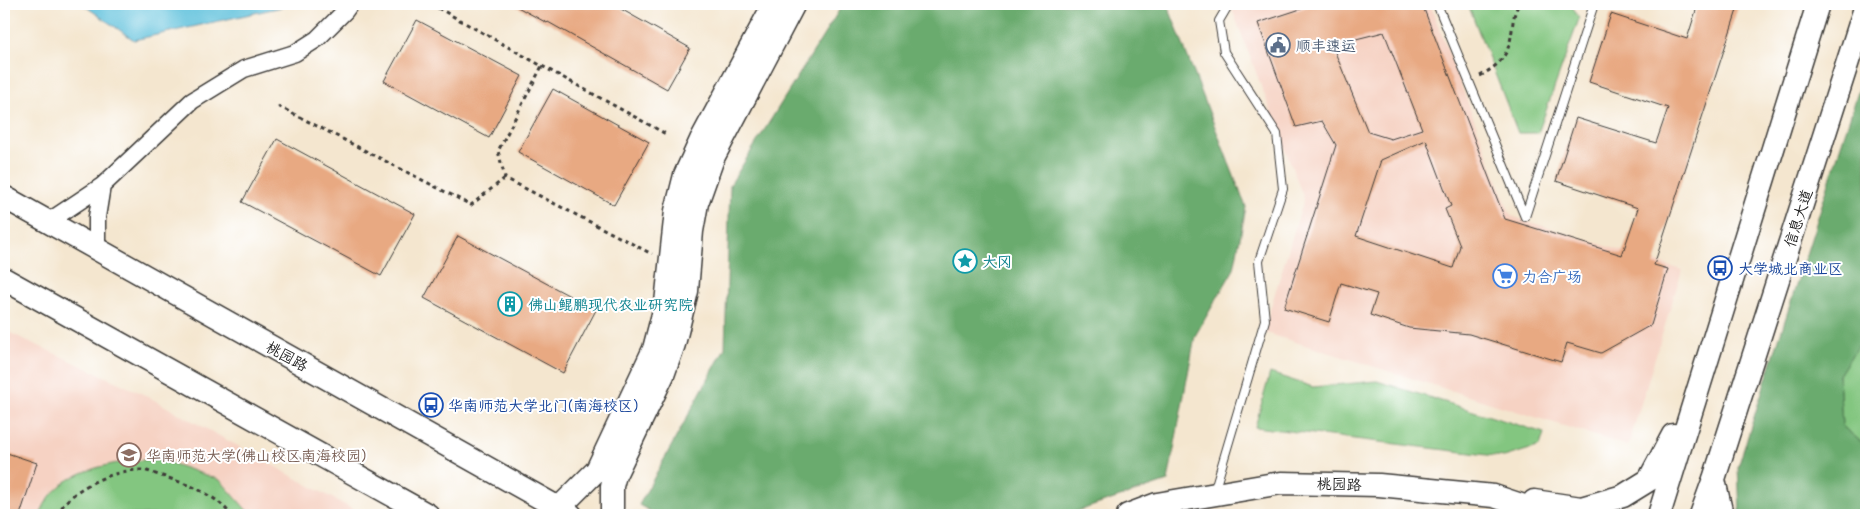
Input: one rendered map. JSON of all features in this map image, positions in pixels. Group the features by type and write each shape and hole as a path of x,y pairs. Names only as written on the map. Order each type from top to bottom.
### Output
{"main road":[{"path":"562,513 597,470 654,349 666,303 676,211 685,175 701,140 774,4"},
{"path":"612,515 612,486 615,475 663,375 674,344 687,291 692,231 697,203 709,167 794,4"},
{"path":"1659,515 1818,4"},
{"name":"信息大道","path":"1701,515 1866,5"},
{"name":"桃园路","path":"4,197 562,513"},
{"path":"4,279 428,515"},
{"path":"1494,496 1581,508 1623,496 1649,480 1697,390"},
{"path":"1714,479 1722,515"},
{"name":"桃园路","path":"1128,515 1157,504 1281,483 1379,485 1494,496 1551,515"}],"street":[{"path":"48,222 102,186 192,101 244,69 295,53 317,39 345,12 350,4"},
{"path":"96,249 97,217 102,186"}],"lane":[{"path":"1214,494 1265,320 1259,261 1283,189 1277,134 1224,52 1219,21 1229,4"},
{"path":"1437,4 1525,217 1594,4"}],"path":[{"path":"431,4 666,134"},
{"path":"1469,82 1492,69 1502,60 1510,42 1514,17 1519,4"},
{"path":"542,66 498,151 505,178 670,264"},
{"path":"278,106 471,205 505,178"},
{"path":"58,515 62,506 77,492 105,476 141,470 194,486 224,506 231,515"}],"shaded area":[{"path":"1245,4 1430,4 1511,216 1682,270 1628,446 1263,332 1304,199 1232,9"},
{"name":"华南师范大学(佛山校区南海校园)","path":"4,330 145,395 363,515 4,515"}],"green space":[{"path":"843,4 1161,4 1168,6 1246,207 1234,269 1195,336 1168,481 1066,515 657,515 639,505 725,348 730,185"},
{"path":"1468,4 1571,4 1579,19 1538,133 1518,133"},
{"path":"1866,67 1866,333 1839,375 1842,426 1866,446 1866,515 1740,515 1738,467"},
{"path":"1866,333 1866,446 1842,426 1839,375"},
{"path":"1270,373 1313,387 1377,381 1544,433 1540,446 1504,457 1255,427"},
{"path":"159,459 220,480 251,515 40,515 48,499 59,487 73,477 107,465"}],"water":[{"path":"82,4 295,4 134,40"}],"building":[{"path":"512,4 612,4 690,48 667,89 548,22"},
{"path":"1316,4 1422,4 1505,219 1622,255 1638,208 1556,181 1576,118 1656,143 1668,108 1589,82 1611,14 1687,39 1698,4 1739,4 1654,265 1668,269 1651,325 1601,353 1567,343 1561,362 1469,334 1409,328 1370,315 1377,294 1341,283 1329,322 1284,308 1336,145 1322,121 1296,127 1258,23","holes":["1384,32 1422,129 1391,139 1368,132 1332,45","1426,140 1451,206 1445,209 1460,246 1453,268 1356,236 1381,160"]},
{"path":"417,20 522,76 489,138 384,81"},
{"path":"553,89 649,142 614,205 518,152"},
{"path":"277,139 415,214 381,276 242,202"},
{"name":"佛山鲲鹏现代农业研究院","path":"458,236 596,310 563,373 424,298"},
{"path":"4,452 37,463 20,515 4,515"}],"place":[{"name":"顺丰速运","path":"1278,45"},
{"name":"大冈","path":"965,261"},
{"name":"大学城北商业区","path":"1720,268"},
{"name":"力合广场","path":"1505,276"},
{"name":"佛山鲲鹏现代农业研究院","path":"510,304"},
{"name":"华南师范大学北门(南海校区)","path":"431,405"},
{"name":"华南师范大学(佛山校区南海校园)","path":"129,455"}]}
